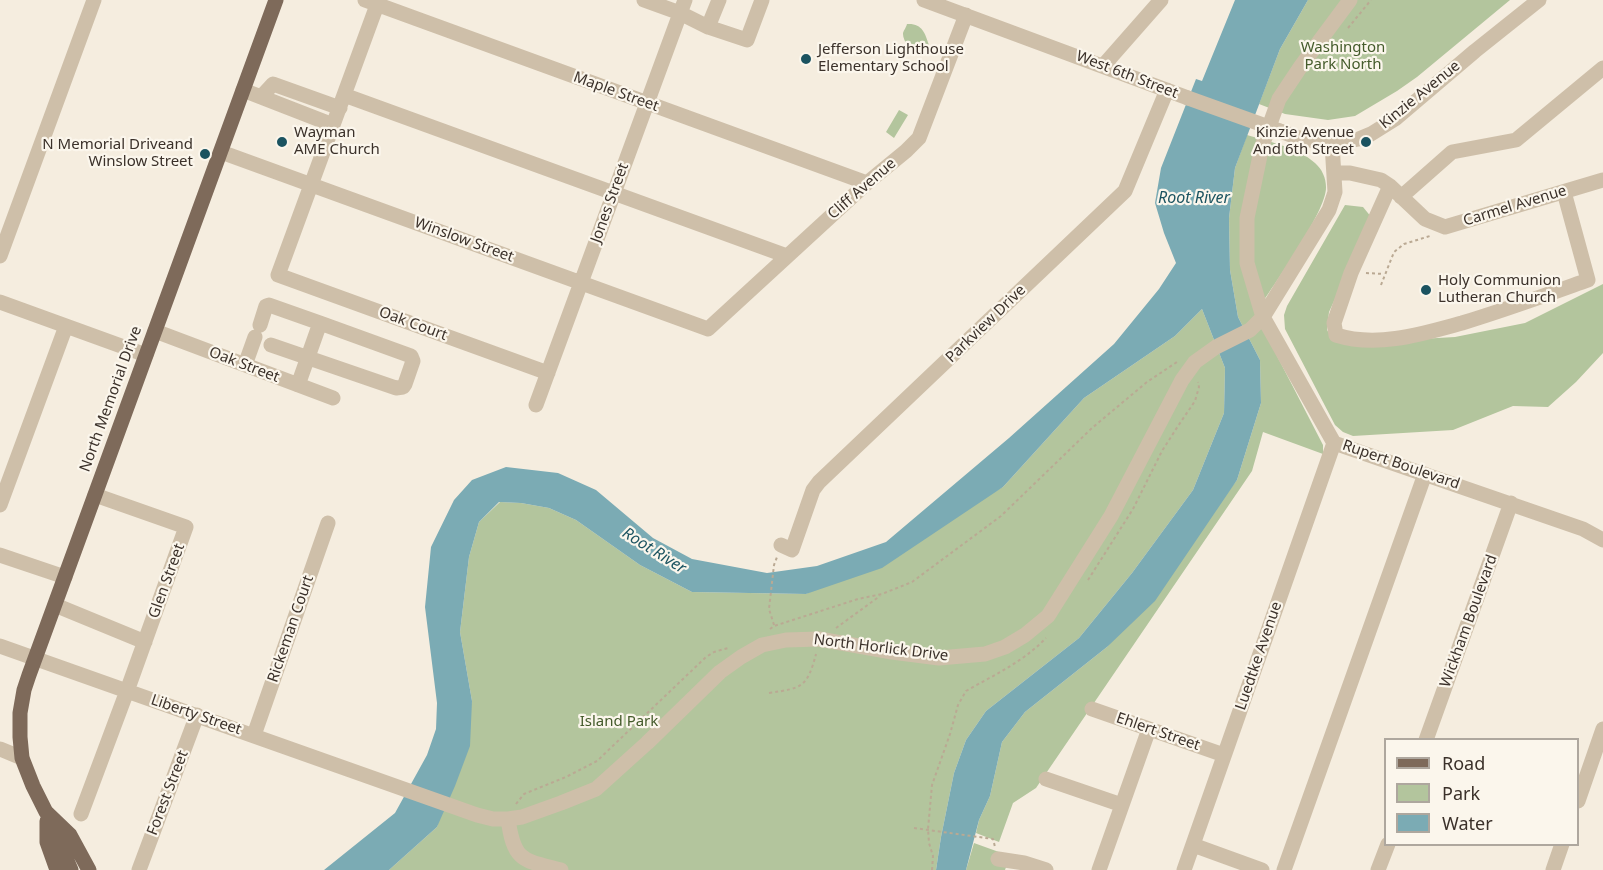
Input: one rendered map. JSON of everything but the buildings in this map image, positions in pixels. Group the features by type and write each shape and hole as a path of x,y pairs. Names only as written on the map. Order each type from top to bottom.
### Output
{"main road":[{"name":"North Memorial Drive","path":"89,870 70,835 46,812 22,758 20,713 24,690 276,0"},
{"name":"North Memorial Drive","path":"46,812 47,842 54,865"},
{"path":"46,812 71,870"}],"street":[{"path":"0,256 94,0"},
{"path":"644,0 682,7 708,27 747,40 762,0"},
{"path":"708,27 719,0"},
{"name":"West 6th Street","path":"924,0 1280,132 1332,144"},
{"path":"1103,66 1161,0"},
{"name":"Rupert Boulevard","path":"1350,0 1279,99 1262,146 1247,218 1247,263 1263,317 1334,442 1583,529 1603,540"},
{"name":"Kinzie Avenue","path":"1332,144 1359,139 1395,119 1539,0"},
{"path":"311,184 342,101 371,2"},
{"name":"Maple Street","path":"371,2 867,183"},
{"name":"Jones Street","path":"536,405 682,7"},
{"name":"Cliff Avenue","path":"708,329 919,138 966,15"},
{"path":"1564,192 1588,280 1480,317 1397,339 1347,339 1336,335 1334,323 1351,273 1395,191 1452,153 1516,140 1603,68"},
{"path":"261,97 273,84 342,101 614,193 787,256"},
{"path":"243,90 333,125"},
{"name":"Parkview Drive","path":"786,548 819,482 1125,191 1167,90"},
{"path":"1263,317 1329,210 1335,192 1332,144"},
{"name":"Winslow Street","path":"221,152 708,329"},
{"name":"Carmel Avenue","path":"1335,173 1350,173 1381,180 1425,219 1445,227 1603,180"},
{"name":"Oak Court","path":"311,184 278,274 548,373"},
{"path":"0,302 146,355"},
{"path":"246,365 266,306 269,305 411,356 413,361 405,384 403,387 396,388 271,345"},
{"name":"North Horlick Drive","path":"392,785 486,818 508,819 533,814 596,789 720,672 762,645 786,640 819,639 939,658 985,654 1005,646 1025,635 1048,616 1111,516 1182,380 1195,362 1206,353 1250,330 1263,317"},
{"path":"298,385 320,323"},
{"path":"0,505 66,326"},
{"name":"Oak Street","path":"155,331 333,398"},
{"name":"Luedtke Avenue","path":"1184,870 1334,442"},
{"path":"1284,870 1425,474"},
{"name":"Glen Street","path":"81,814 186,528 95,495"},
{"name":"Wickham Boulevard","path":"1427,738 1511,503"},
{"name":"Rickeman Court","path":"254,735 328,523"},
{"path":"0,555 65,577"},
{"path":"55,605 144,642"},
{"name":"Liberty Street","path":"0,646 392,785"},
{"name":"Ehlert Street","path":"1092,709 1224,755"},
{"name":"Forest Street","path":"139,870 197,715"},
{"path":"1099,870 1149,729"},
{"path":"1579,798 1603,729"},
{"path":"0,749 22,758"},
{"path":"1046,779 1122,805"},
{"path":"508,819 515,849 522,857 529,862 561,870"},
{"path":"1192,845 1262,870"},
{"path":"1378,870 1387,846"},
{"path":"1553,870 1561,846"},
{"path":"998,859 1024,862 1046,870"}],"path":[{"path":"1381,285 1394,252 1404,244 1433,235 1445,227"},
{"path":"1351,273 1384,274"},
{"path":"765,632 774,626 858,599 882,594 912,582 1001,516 1092,428 1147,382 1175,363"},
{"path":"774,565 769,609 778,642"},
{"path":"508,819 524,794 566,777 597,761 706,657 729,648"},
{"path":"769,693 793,690 803,684"},
{"path":"914,828 984,837"},
{"path":"928,829 933,856 932,870"}],"green space":[{"name":"Washington Park North","path":"1308,0 1510,0 1397,91 1355,116 1328,120 1285,114 1259,104 1280,49"},
{"path":"907,24 916,25 924,33 929,45 925,53 917,55 906,43 903,34"},
{"path":"899,110 908,115 894,138 886,132"},
{"path":"1247,135 1283,146 1308,157 1322,171 1325,180 1324,198 1318,213 1298,249 1257,311 1274,350 1323,445 1323,454 1263,432 1252,471 1036,788 1013,803 999,842 976,833 990,796 1002,742 1025,712 1107,647 1237,480 1261,403 1260,360 1238,317 1230,270 1229,218 1235,168"},
{"path":"1345,205 1363,207 1372,218 1329,312 1327,330 1334,341 1351,343 1455,337 1525,323 1603,284 1603,353 1548,407 1513,406 1453,430 1353,436 1343,432 1335,425 1285,329 1284,315"},
{"name":"Island Park","path":"1202,309 1225,368 1224,413 1193,490 1132,573 1079,638 986,711 966,740 954,773 936,870 389,870 437,827 472,701 460,632 469,557 479,522 500,502 549,508 576,520 640,565 692,592 806,594 1003,487 1084,398 1175,336"},
{"path":"974,843 1010,856 1005,870 966,870"}],"water":[{"name":"Root River","path":"1235,0 1308,0 1280,49 1235,168 1229,218 1230,270 1238,317 1260,360 1261,403 1237,480 1155,601 1107,647 1025,712 1002,742 990,796 979,820 966,870 936,870 954,773 966,740 986,711 1079,638 1132,573 1193,490 1224,413 1225,368 1202,309 1175,336 1084,398 1003,487 882,568 806,594 692,592 640,565 576,520 549,508 499,502 479,522 469,557 460,632 472,701 470,746 437,827 389,870 324,870 395,813 427,755 436,729 437,703 425,607 431,547 454,500 472,480 506,467 558,473 596,490 653,538 692,559 767,573 817,566 886,542 1009,438 1114,344 1159,289 1176,263 1155,203 1161,168 1196,79 1202,81"}],"place":[{"name":"Jefferson Lighthouse Elementary School","path":"806,59"},
{"name":"Wayman AME Church","path":"282,142"},
{"name":"Kinzie Avenue And 6th Street","path":"1366,142"},
{"name":"N Memorial Driveand Winslow Street","path":"205,154"},
{"name":"Holy Communion Lutheran Church","path":"1426,290"}]}
